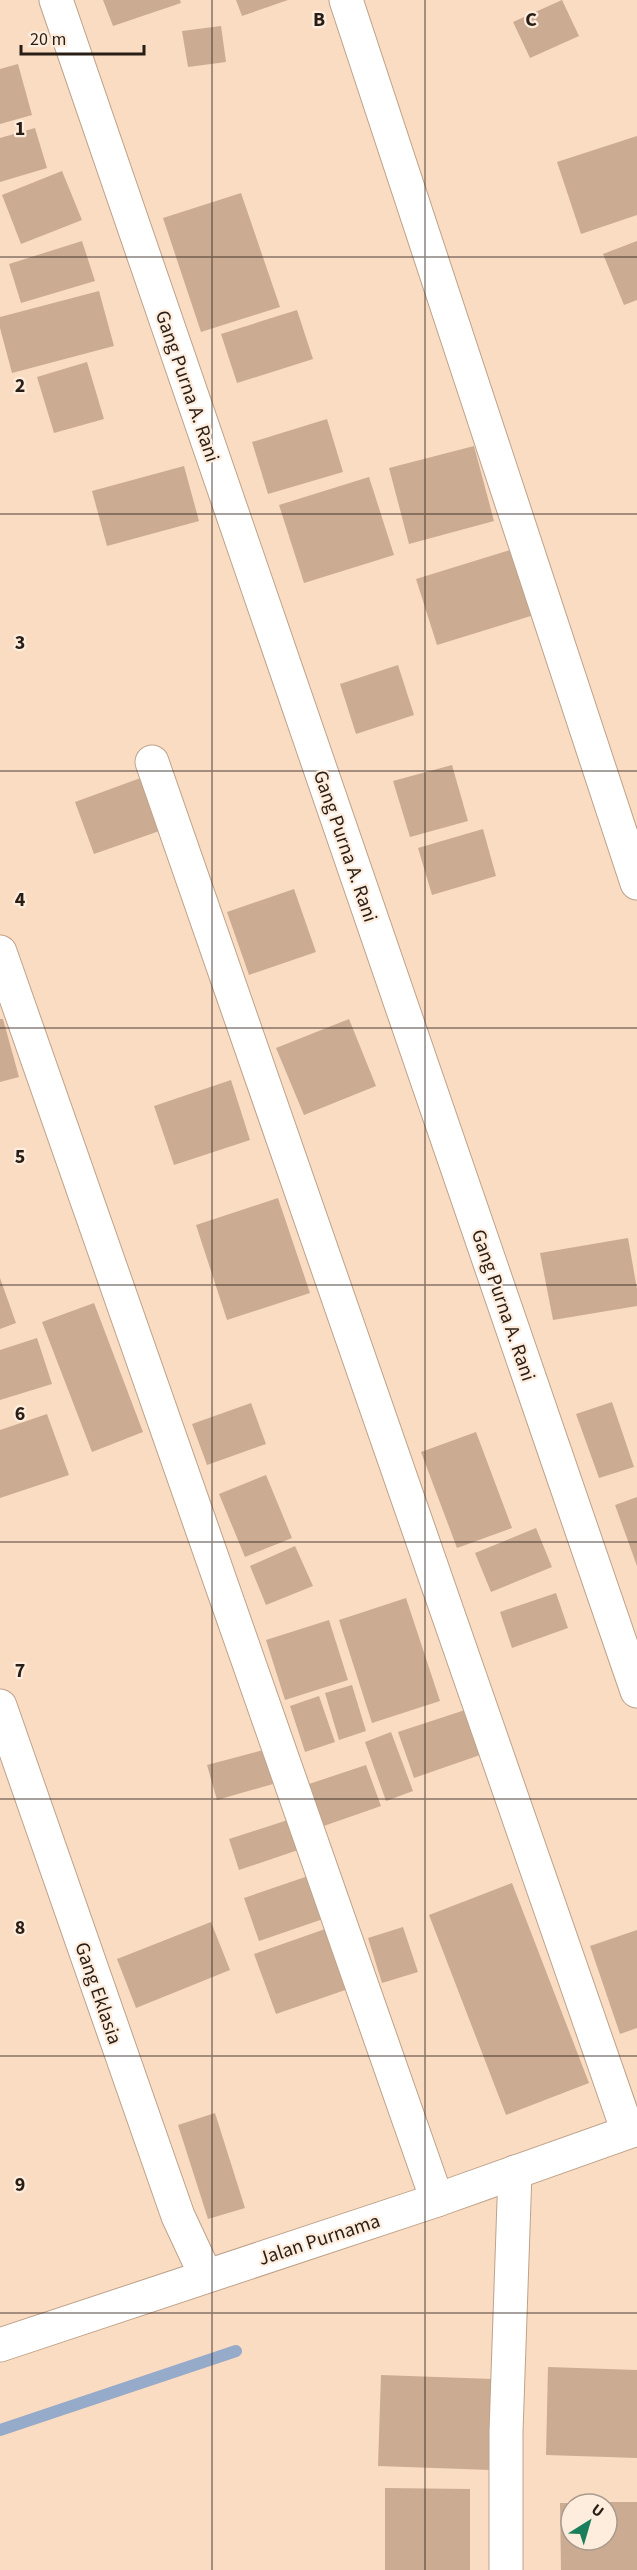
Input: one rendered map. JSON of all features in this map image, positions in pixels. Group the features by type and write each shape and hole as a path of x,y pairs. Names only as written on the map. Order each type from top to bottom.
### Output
{"street":[{"name":"Gang Purna A. Rani","path":"56,0 637,1691"},
{"path":"346,0 637,883"},
{"path":"152,762 633,2130"},
{"path":"0,952 437,2200"},
{"name":"Gang Eklasia","path":"0,1706 170,2194 206,2276"},
{"name":"Jalan Purnama","path":"0,2345 437,2200 633,2130"},
{"path":"506,2570 506,2432 515,2172"}],"building":[{"path":"103,0 180,0 181,3 113,26"},
{"path":"236,0 288,0 242,16"},
{"path":"562,0 579,36 530,58 513,22"},
{"path":"221,26 226,62 188,67 182,31"},
{"path":"18,64 32,115 0,124 0,69"},
{"path":"35,128 47,168 0,182 0,138"},
{"path":"637,136 637,215 581,234 557,162"},
{"path":"62,171 82,220 21,244 2,195"},
{"path":"241,193 280,307 201,332 163,218"},
{"path":"82,241 95,281 21,303 9,264"},
{"path":"637,241 637,300 624,305 603,254"},
{"path":"99,291 114,346 12,373 0,328 0,317"},
{"path":"297,310 313,359 237,383 221,334"},
{"path":"87,362 104,419 54,433 37,377"},
{"path":"327,419 343,472 268,494 252,442"},
{"path":"474,446 494,521 409,544 389,468"},
{"path":"184,466 199,521 107,546 92,491"},
{"path":"369,477 394,555 304,583 279,505"},
{"path":"513,549 534,615 437,645 416,579"},
{"path":"398,665 414,715 356,734 340,684"},
{"path":"452,765 468,821 410,837 393,781"},
{"path":"146,776 165,829 94,854 75,802"},
{"path":"483,829 496,876 432,895 418,848"},
{"path":"294,889 316,952 249,975 227,912"},
{"path":"0,1019 3,1019 19,1077 0,1082"},
{"path":"349,1019 376,1086 304,1115 276,1048"},
{"path":"231,1080 250,1140 174,1165 154,1106"},
{"path":"278,1198 310,1293 227,1320 196,1225"},
{"path":"628,1238 637,1289 637,1306 553,1320 540,1253"},
{"path":"0,1278 16,1323 0,1329"},
{"path":"94,1303 143,1432 92,1452 42,1322"},
{"path":"37,1338 52,1384 0,1400 0,1350"},
{"path":"612,1402 634,1467 599,1478 576,1414"},
{"path":"251,1403 266,1444 207,1465 192,1424"},
{"path":"47,1414 69,1475 0,1498 0,1430"},
{"path":"476,1432 512,1528 457,1548 421,1452"},
{"path":"266,1475 292,1538 245,1557 219,1494"},
{"path":"637,1497 637,1566 615,1505"},
{"path":"536,1528 552,1567 491,1592 475,1553"},
{"path":"295,1546 313,1586 266,1605 250,1566"},
{"path":"556,1593 568,1628 512,1648 500,1612"},
{"path":"406,1598 440,1701 372,1723 339,1620"},
{"path":"329,1620 348,1680 285,1700 266,1640"},
{"path":"352,1685 366,1731 339,1740 325,1693"},
{"path":"319,1696 335,1742 305,1752 290,1706"},
{"path":"465,1710 480,1755 414,1778 398,1732"},
{"path":"391,1732 413,1791 386,1801 365,1742"},
{"path":"263,1750 273,1784 217,1800 207,1765"},
{"path":"366,1765 381,1806 318,1828 303,1786"},
{"path":"294,1818 304,1848 239,1870 229,1839"},
{"path":"314,1874 329,1917 259,1941 244,1898"},
{"path":"512,1883 589,2083 506,2115 429,1915"},
{"path":"211,1922 230,1970 136,2008 117,1959"},
{"path":"403,1927 418,1972 382,1983 368,1938"},
{"path":"328,1928 351,1988 276,2014 254,1954"},
{"path":"637,1930 637,2028 620,2034 590,1946"},
{"path":"215,2113 245,2208 208,2219 178,2125"},
{"path":"548,2367 637,2370 637,2458 546,2455"},
{"path":"381,2375 493,2379 490,2470 378,2466"},
{"path":"385,2488 470,2489 470,2570 385,2570"},
{"path":"619,2502 637,2502 637,2570 561,2570 561,2552 619,2552"}],"waterway":[{"path":"0,2430 236,2351"}]}
